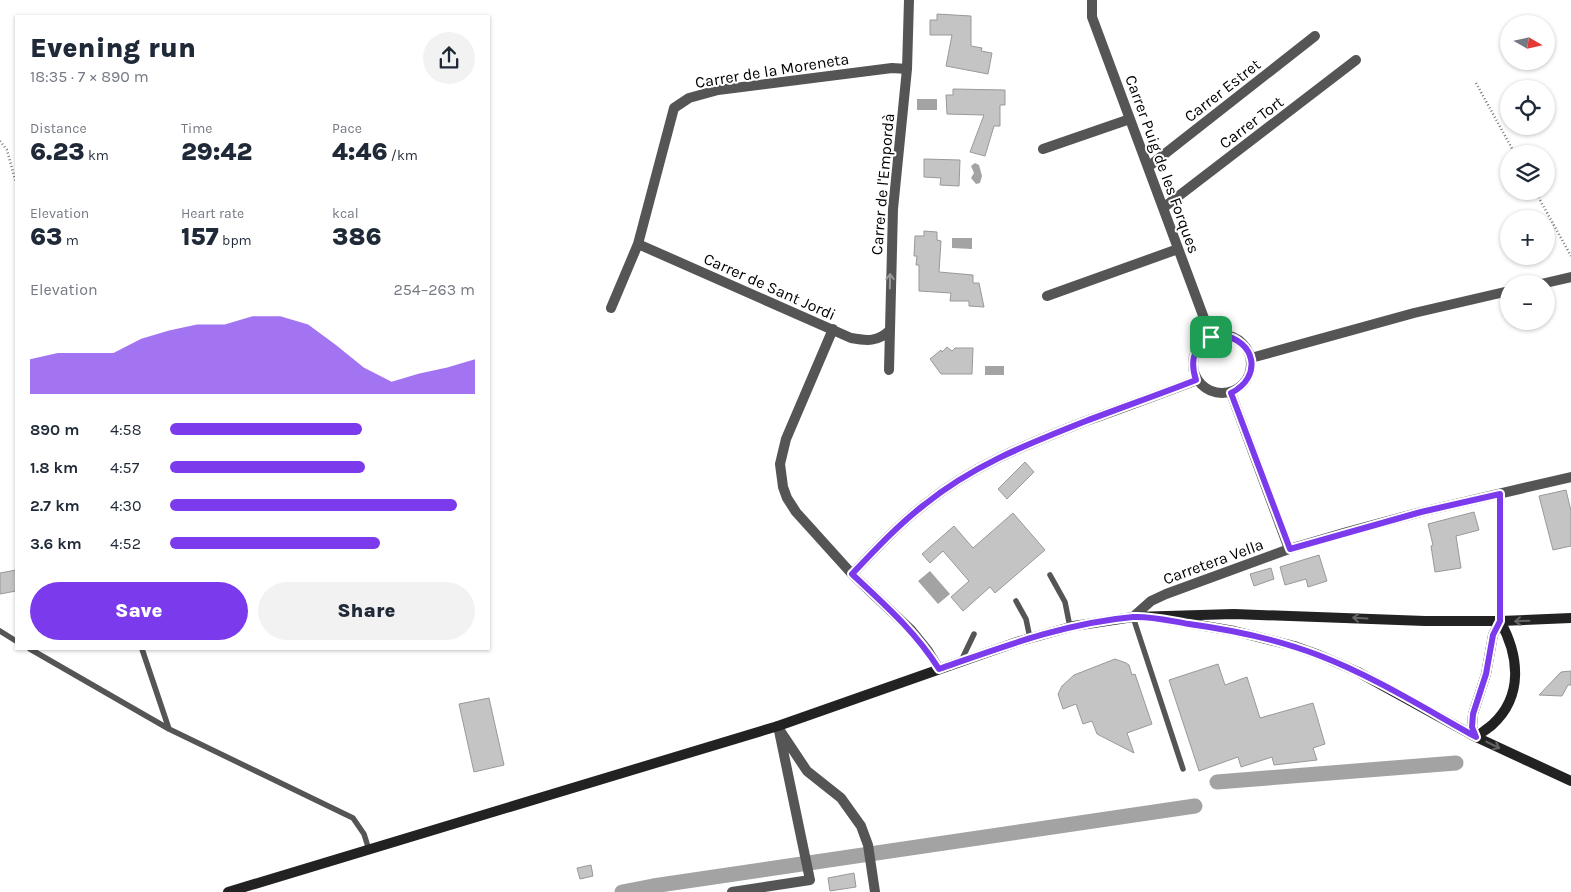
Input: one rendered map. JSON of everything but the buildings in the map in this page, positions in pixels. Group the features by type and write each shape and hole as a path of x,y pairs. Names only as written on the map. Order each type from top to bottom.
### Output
{"main road":[{"path":"228,892 778,726 961,661 1070,627 1133,617 1234,614 1425,621 1500,621 1571,618"},
{"path":"1156,617 1234,631 1286,644 1319,656 1358,672 1476,737 1571,781"},
{"path":"1476,737 1472,727 1473,714 1486,674 1493,635 1500,621"},
{"path":"1476,737 1492,725 1501,715 1513,691 1515,678 1514,651 1500,621"}],"street":[{"name":"Carrer de l'Empordà","path":"889,370 893,209 907,69 909,0"},
{"name":"Carrer Puig de les Forques","path":"1092,0 1092,17 1211,337"},
{"name":"Carrer Estret","path":"1148,168 1315,36"},
{"name":"Carrer Tort","path":"1163,208 1356,60"},
{"name":"Carrer de la Moreneta","path":"610,308 638,244 674,108 689,98 718,90 892,68 907,69"},
{"path":"1042,149 1130,119"},
{"name":"Carrer de Sant Jordi","path":"638,244 852,338 866,341 878,340 884,337 890,330"},
{"path":"1047,296 1178,249"},
{"path":"1555,281 1571,277"},
{"path":"1251,358 1414,313 1500,293"},
{"path":"833,330 786,439 780,464 780,475 786,498 796,512 852,574 911,630 928,651 939,669"},
{"path":"1231,336 1240,341 1247,349 1251,358 1251,367 1245,383 1231,393 1211,392 1196,380 1193,360 1196,350 1202,342 1211,337 1231,336"},
{"path":"852,574 876,548 924,505 975,470 1004,454 1034,441 1196,380"},
{"path":"1231,393 1290,549"},
{"name":"Carretera Vella","path":"1133,617 1151,601 1166,594 1290,549 1421,512 1571,476"},
{"path":"1500,494 1500,621"},
{"path":"732,892 810,880 778,726"},
{"path":"778,726 807,771 841,798 861,826 868,845 875,892"}],"lane":[{"path":"1050,575 1065,602 1070,627"},
{"path":"1016,602 1026,619 1030,638"},
{"path":"1133,617 1183,769"},
{"path":"0,631 15,640"},
{"path":"961,661 974,634"},
{"path":"32,650 169,729 353,818 364,834 369,850"},
{"path":"142,650 169,729"}],"path":[{"path":"1476,83 1510,145"},
{"path":"0,141 7,150 15,179"},
{"path":"1540,200 1571,256"}],"shaded area":[{"path":"917,99 937,99 937,110 917,110"},
{"path":"975,163 979,165 982,176 980,183 976,184 971,178 974,173 971,166"},
{"path":"952,238 972,238 972,249 952,248"},
{"path":"985,366 1004,366 1004,375 985,375"},
{"path":"930,571 950,594 938,604 918,581"}],"waterway":[{"path":"1217,782 1456,763"},
{"path":"622,892 1195,806"}],"route":[{"path":"1231,336 1240,341 1247,349 1251,358 1251,367 1245,383 1231,393 1290,549 1421,512 1500,494 1500,621 1493,635 1486,674 1473,714 1472,727 1476,737 1358,672 1294,646 1234,631 1156,617 1133,617 1074,626 1017,642 939,669 928,651 911,630 852,574 902,523 948,487 975,470 1004,454 1034,441 1196,380 1193,360 1196,350 1202,342 1211,337 1231,336"}]}
